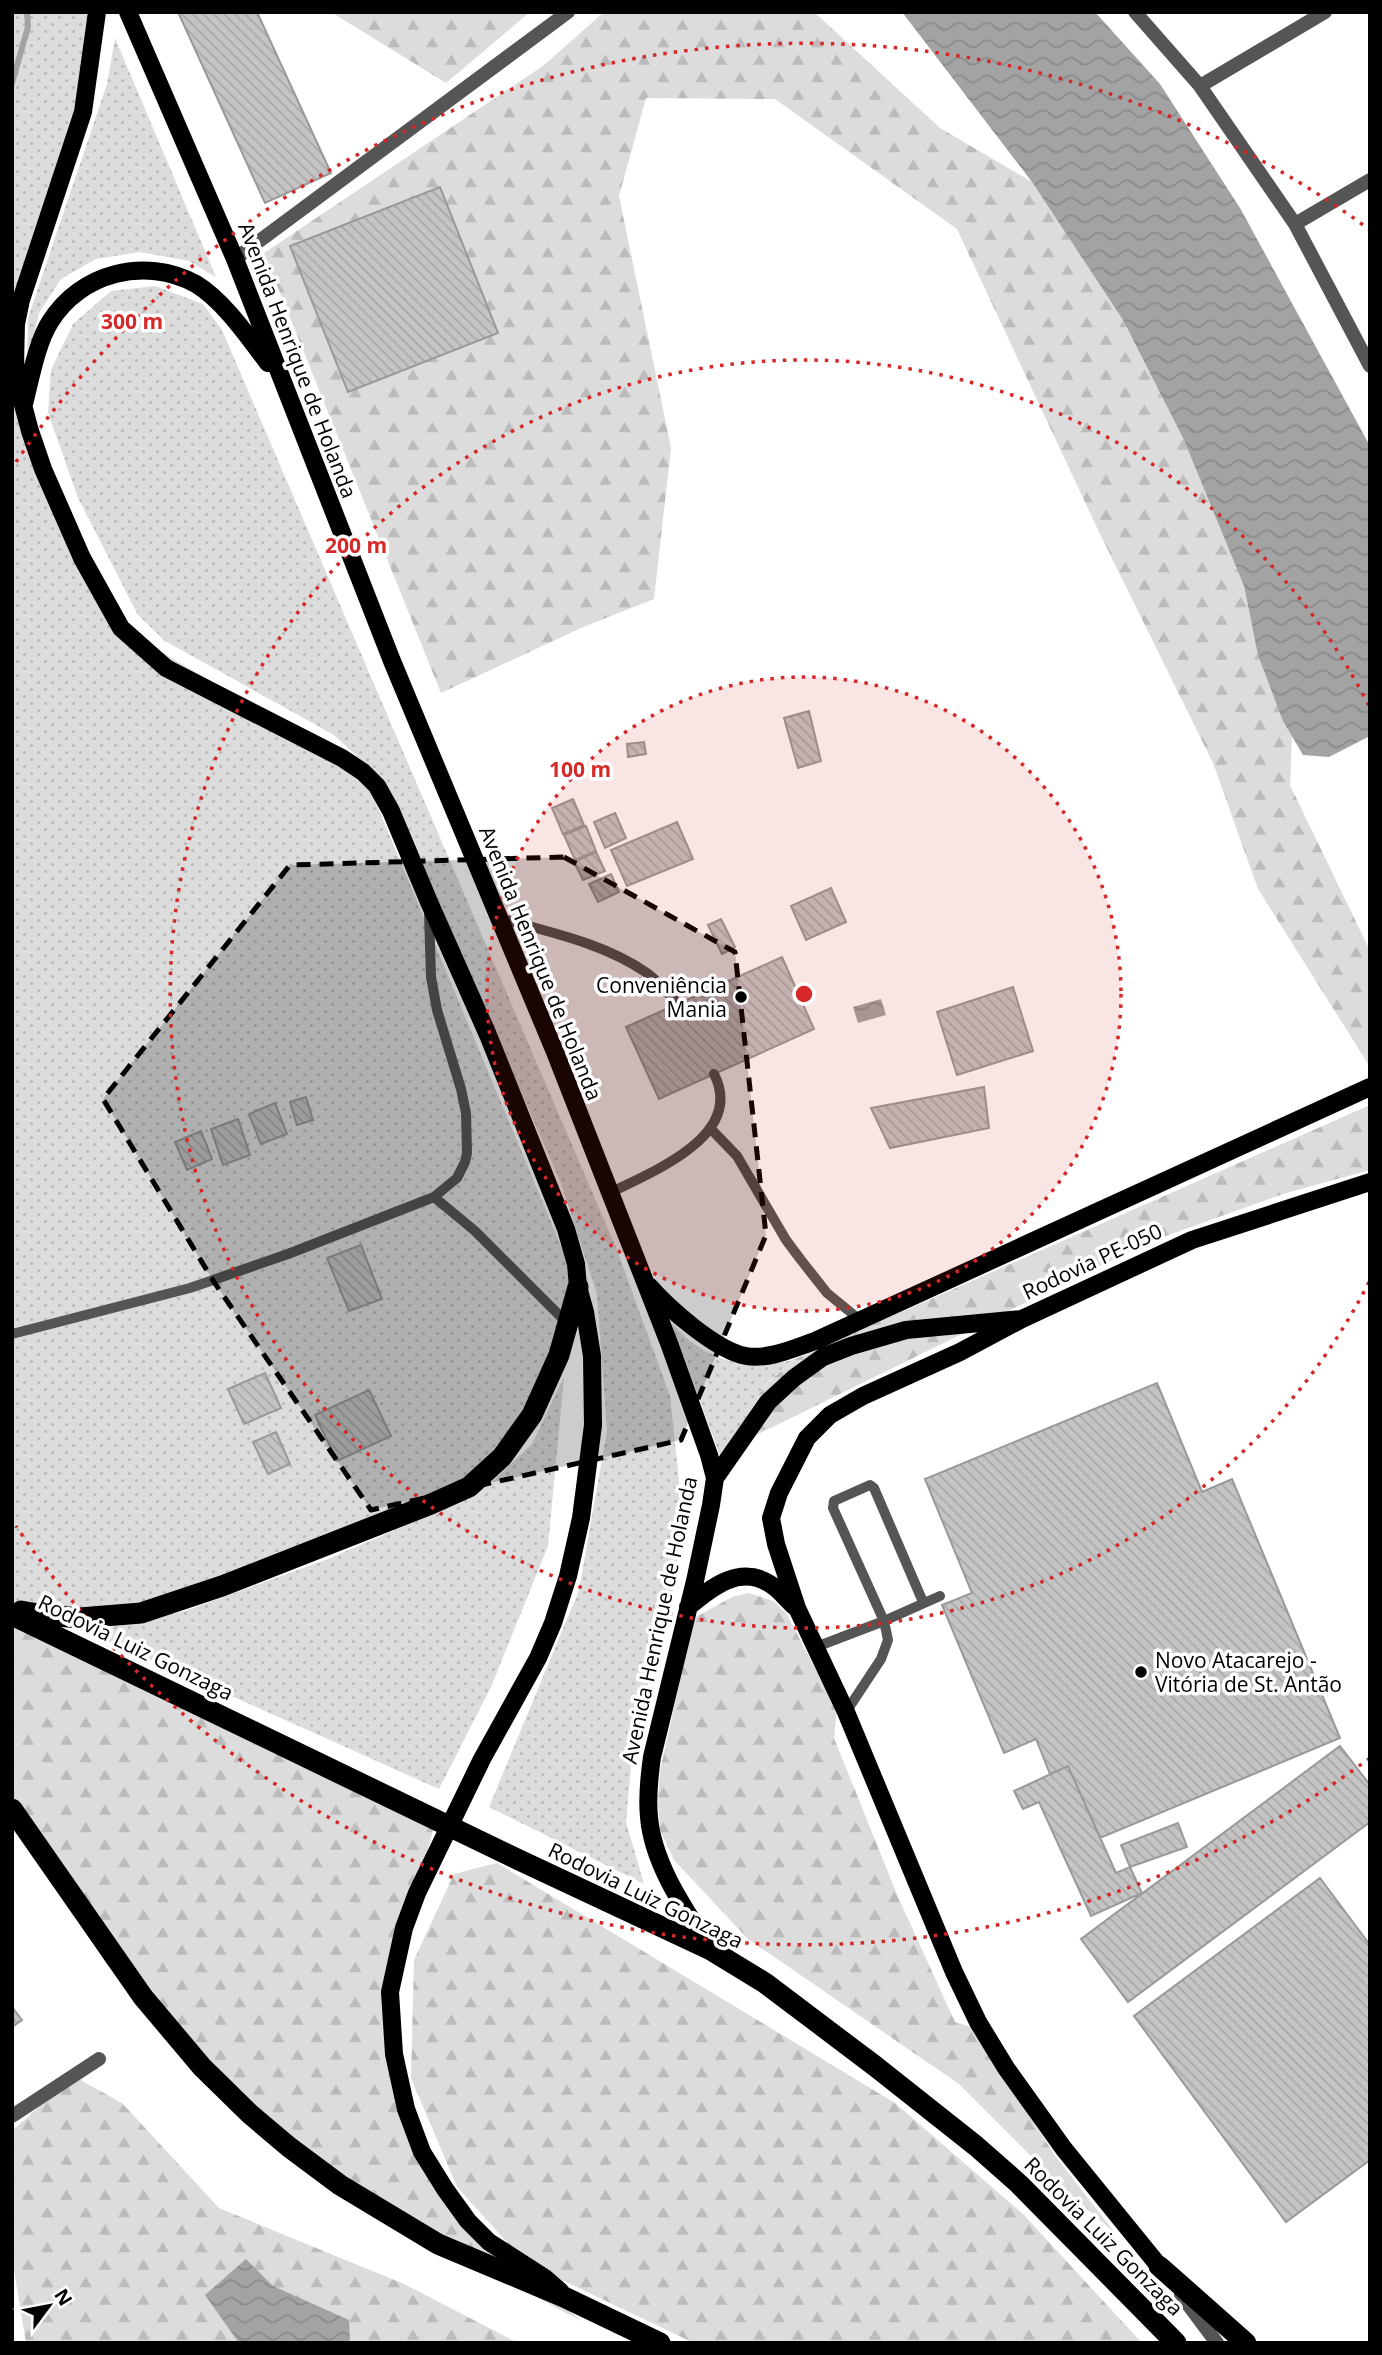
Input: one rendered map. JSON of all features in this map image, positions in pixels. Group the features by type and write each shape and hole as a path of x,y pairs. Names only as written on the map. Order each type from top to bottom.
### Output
{"highway":[{"path":"12,1609 80,1618 141,1613 222,1586 469,1487 502,1457 532,1415 559,1355 578,1287"},
{"name":"Rodovia Luiz Gonzaga","path":"12,1615 711,1950 765,1983 976,2146 1059,2222 1176,2343"},
{"path":"12,1809 143,1997 202,2067 250,2114 289,2147 340,2185 438,2244 564,2297 660,2343"},
{"path":"1159,2266 1246,2343"}],"main road":[{"path":"97,12 83,112 28,277 16,324 15,362 23,408 43,469 82,558 121,628 166,668 318,745 363,772 377,786 391,811 488,1035 546,1176 576,1264 592,1356 593,1425 581,1518 568,1576 553,1623 523,1688 482,1759 426,1876 404,1928 390,1992 394,2054 406,2109 422,2152 444,2189 468,2221 489,2242 554,2285 564,2297"},
{"name":"Avenida Henrique de Holanda","path":"128,12 235,260 392,661 555,1052 669,1343 715,1478 695,1581 652,1758 648,1787 649,1820 655,1846 684,1906 711,1950"},
{"path":"23,408 48,323 79,289 101,277 129,271 170,274 196,285 236,322 281,380"},
{"name":"Rodovia PE-050","path":"643,1278 655,1293 691,1325 713,1340 746,1356 779,1353 815,1341 1370,1087"},
{"name":"Rodovia PE-050","path":"715,1478 768,1402 794,1378 823,1357 905,1330 1022,1319 1192,1240 1370,1182"},
{"path":"1022,1319 960,1352 863,1396 830,1415 807,1438 779,1493 771,1518 776,1544 797,1608 846,1712 954,1972 978,2022 1064,2149 1159,2266"},
{"path":"688,1608 715,1585 737,1576 752,1576 770,1583 797,1608"}],"street":[{"path":"235,260 568,12"},
{"path":"1135,12 1200,86 1295,224 1368,361"},
{"path":"1200,86 1300,18 1325,12"},
{"path":"1295,224 1370,180"},
{"path":"12,2116 99,2059"},
{"path":"1159,2266 1217,2343"}],"lane":[{"path":"12,1334 190,1287 288,1254 434,1197 457,1178 465,1162 466,1113 437,1010 431,977 429,902"},
{"path":"499,919 576,940 614,955 646,972 661,984 678,1004"},
{"path":"610,1194 698,1143 717,1115 720,1098 718,1081 714,1074"},
{"path":"710,1129 737,1156 801,1260 827,1293 860,1320"},
{"path":"434,1197 475,1231 568,1324"},
{"path":"846,1712 881,1660 888,1640 884,1621 833,1508 834,1501 870,1485 874,1488 923,1602"},
{"path":"816,1647 940,1596"}],"highlighted area":[{"path":"564,857 735,952 766,1235 681,1440 371,1510 214,1282 103,1099 290,865"}],"green space":[{"path":"12,12 95,12 90,64 21,300 30,431 121,628 363,772 578,1287 544,1391 469,1487 161,1607 12,1609"},
{"path":"331,12 530,12 446,83"},
{"path":"604,12 814,12 940,128 1032,182 1123,320 1183,438 1244,586 1253,631 1292,736 1290,785 1370,951 1370,1067 1258,889 1213,763 1099,532 957,229 775,99 646,98 619,196 671,448 654,599 581,628 441,693 264,253 543,66"},
{"path":"115,38 216,277 189,261 140,252 96,259 61,279 39,313 27,363 28,318 107,84"},
{"path":"155,286 203,304 222,330 617,1250 670,1396 680,1490 677,1575 634,1734 626,1822 644,1884 489,1807 579,1590 607,1431 597,1294 561,1183 402,820 379,777 334,735 165,641 138,615 78,498 48,413 51,370 73,324 111,291"},
{"path":"1370,1105 1370,1170 1283,1194 1149,1242 734,1446 750,1408 766,1384 795,1359"},
{"path":"672,1324 687,1339 729,1361 756,1365 795,1359 766,1383 723,1464"},
{"path":"564,1377 548,1546 491,1687 439,1789 89,1632 185,1611 328,1559 442,1510 491,1483 532,1444"},
{"path":"749,1593 773,1601 786,1613 837,1710 834,1738 898,1897 955,2022 971,2027 1056,2157 1115,2233 1066,2191 959,2084 748,1939 674,1860 660,1830 660,1771 694,1618 732,1597"},
{"path":"12,1627 436,1819 390,1992 406,2109 468,2221 581,2321 438,2244 297,2155 143,1997 106,1964 12,1813"},
{"path":"497,1863 895,2103 1023,2214 1142,2343 694,2343 526,2263 457,2187 411,2078 414,1960 454,1874"},
{"path":"73,2076 122,2103 219,2208 404,2284 518,2343 26,2343 12,2258 12,2131"}],"water":[{"path":"902,12 1095,12 1160,84 1240,208 1370,446 1370,736 1329,757 1303,755 1283,721 1258,655 1244,586 1183,438 1123,320 1032,182"},
{"path":"881,999 886,1015 858,1023 853,1007"},
{"path":"246,2259 273,2286 349,2320 350,2343 239,2343 205,2295"}],"building":[{"path":"178,12 257,12 331,173 265,203"},
{"path":"440,187 498,333 348,392 290,246"},
{"path":"809,711 821,761 798,768 784,718"},
{"path":"644,742 646,754 628,757 627,744"},
{"path":"573,799 584,825 563,834 552,808"},
{"path":"615,813 626,838 605,848 594,822"},
{"path":"677,822 693,859 627,886 611,850"},
{"path":"586,826 596,851 575,860 564,835"},
{"path":"596,852 605,871 583,880 574,862"},
{"path":"611,874 619,892 598,902 589,884"},
{"path":"831,888 846,922 806,940 791,906"},
{"path":"721,919 735,947 722,954 708,925"},
{"path":"782,957 814,1029 659,1099 626,1027"},
{"path":"1013,987 1033,1051 957,1075 937,1012"},
{"path":"984,1087 989,1128 890,1148 871,1108"},
{"path":"306,1097 313,1120 297,1125 290,1102"},
{"path":"275,1103 287,1134 261,1144 249,1114"},
{"path":"238,1119 250,1155 223,1165 211,1129"},
{"path":"201,1131 212,1159 187,1170 175,1142"},
{"path":"361,1245 382,1299 349,1311 327,1258"},
{"path":"265,1373 281,1408 244,1424 228,1389"},
{"name":"Novo Atacarejo - Vitória de St. Antão","path":"1157,1383 1202,1492 1232,1479 1340,1738 1100,1838 1068,1766 1050,1774 1036,1739 1004,1753 942,1605 972,1593 925,1479"},
{"path":"369,1390 391,1436 337,1461 315,1415"},
{"path":"276,1432 290,1464 268,1474 253,1442"},
{"path":"1340,1746 1370,1785 1370,1822 1128,2002 1081,1939"},
{"path":"1068,1766 1116,1873 1130,1867 1142,1893 1091,1916 1039,1802 1023,1809 1014,1791"},
{"path":"1178,1823 1187,1847 1130,1867 1121,1845"},
{"path":"1320,1878 1370,1945 1370,2160 1286,2222 1134,2016"},
{"path":"12,2007 22,2020 12,2027"}],"waterway":[{"path":"12,83 28,27 27,12"}],"place":[{"name":"Conveniência Mania","path":"741,997"},
{"name":"Novo Atacarejo - Vitória de St. Antão","path":"1141,1672"}]}
